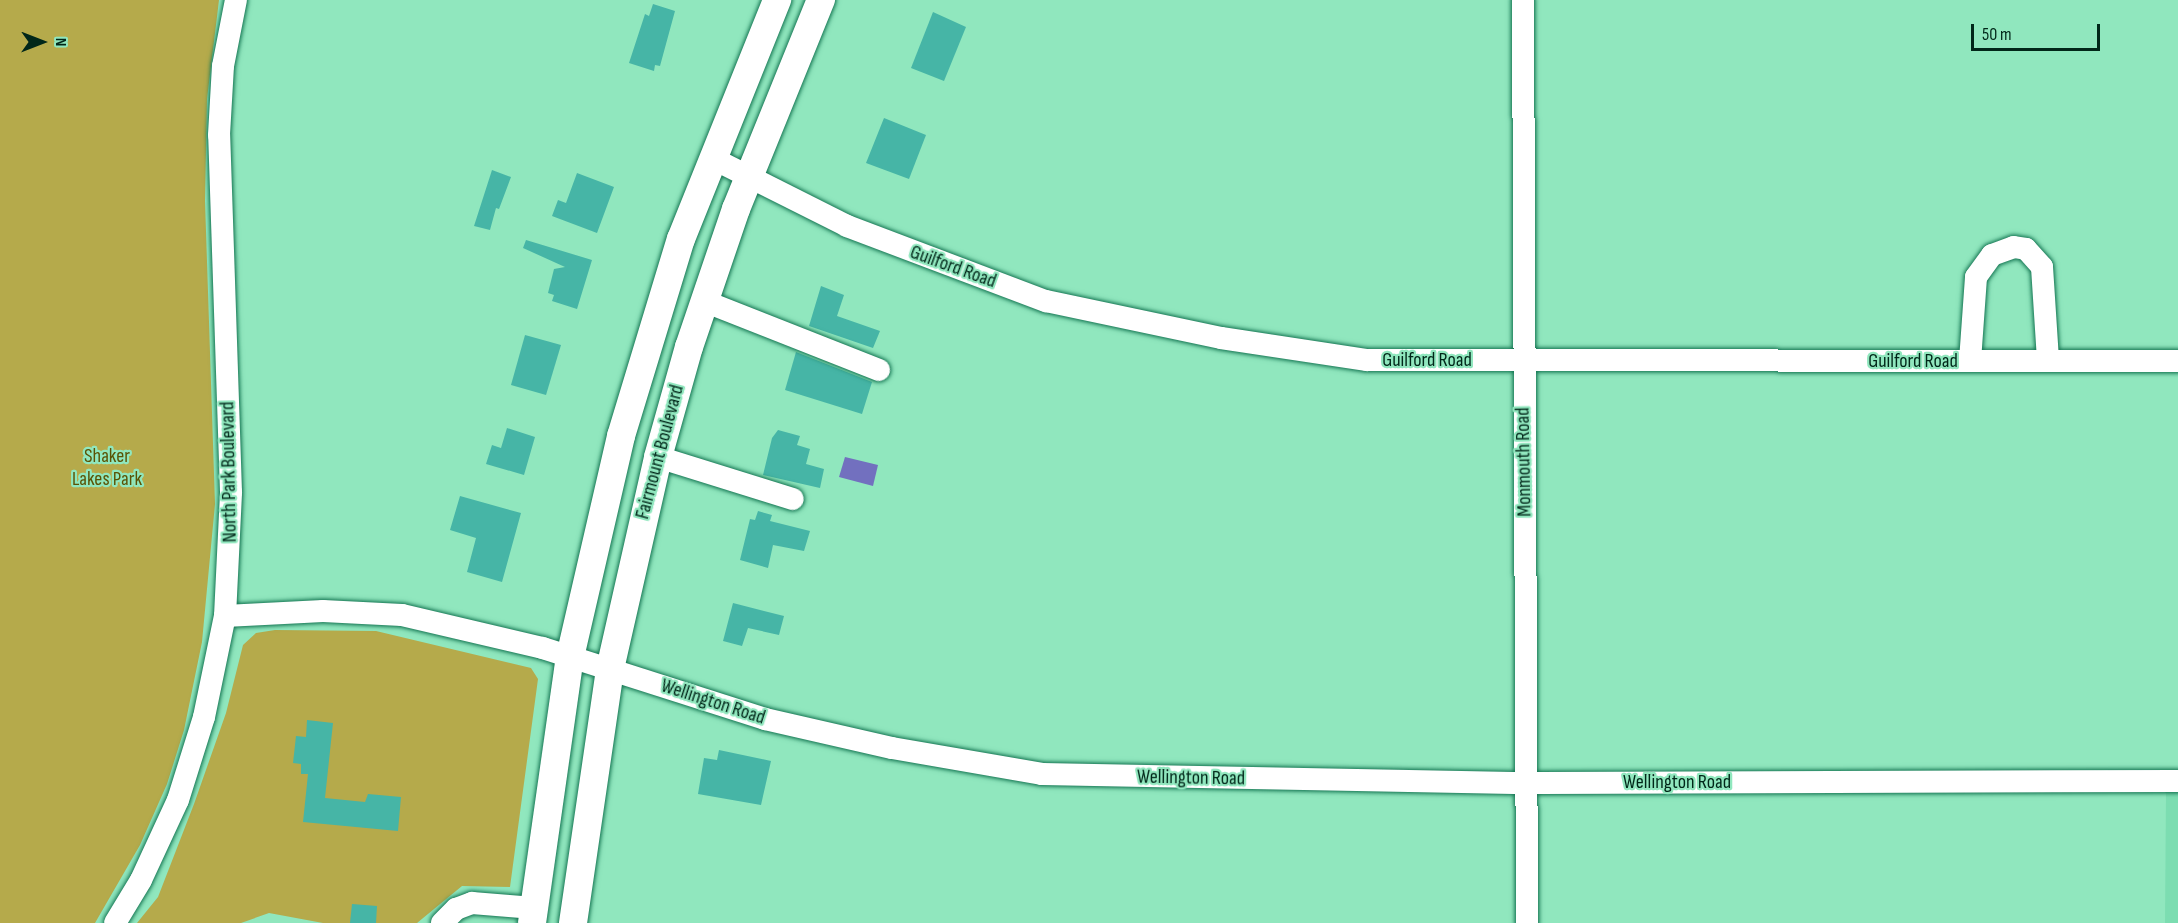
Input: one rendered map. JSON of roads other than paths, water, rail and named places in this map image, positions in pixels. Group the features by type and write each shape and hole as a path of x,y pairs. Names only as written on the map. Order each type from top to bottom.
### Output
{"main road":[{"name":"Fairmount Boulevard","path":"533,916 570,657 600,517 636,383 674,259 712,158 777,0"},
{"name":"Fairmount Boulevard","path":"573,923 609,669 658,457 704,301 747,178 820,0"}],"street":[{"name":"North Park Boulevard","path":"115,923 141,880 178,800 204,717 225,616 231,492 219,135 223,66 236,0"},
{"name":"Monmouth Road","path":"1524,0 1523,360 1527,923"},
{"name":"Guilford Road","path":"712,158 814,212 907,250 1046,301 1100,314 1367,360 2178,361"},
{"path":"1970,361 1976,277 1992,255 2014,247 2026,249 2042,267 2048,361"},
{"path":"704,301 879,370"},
{"path":"658,457 793,499"},
{"name":"Wellington Road","path":"225,616 322,611 402,615 570,657 765,719 892,748 1042,774 1527,783 2178,781"},
{"path":"442,923 456,909 472,903 533,916"}],"park label":[{"name":"Shaker Lakes Park","path":"107,468"}]}
